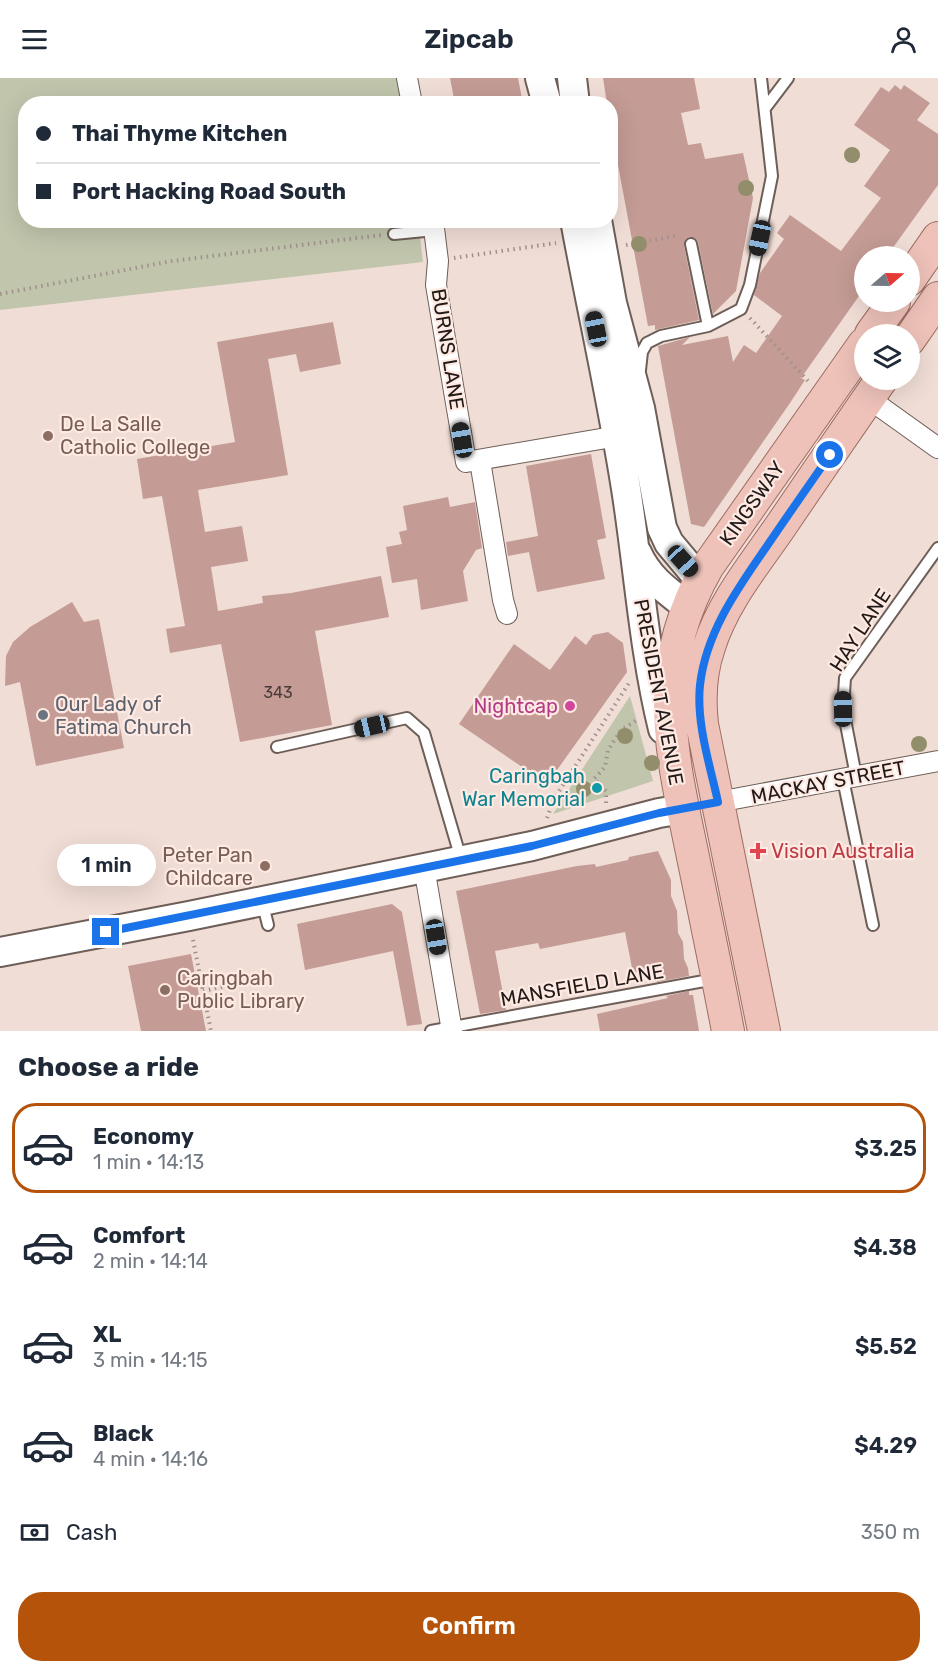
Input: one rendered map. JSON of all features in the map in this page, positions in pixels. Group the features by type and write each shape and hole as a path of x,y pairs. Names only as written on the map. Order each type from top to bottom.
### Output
{"main road":[{"path":"540,78 545,96"},
{"path":"572,78 574,96"},
{"name":"PRESIDENT AVENUE","path":"577,228 631,435 666,537 694,593 719,622"},
{"name":"PRESIDENT AVENUE","path":"598,228 612,303 637,394 631,435 638,588 653,682 682,804"},
{"path":"920,264 938,238"},
{"path":"920,324 938,298"},
{"name":"KINGSWAY","path":"728,1031 670,737 669,697 675,650 694,593 825,382 854,354"},
{"path":"825,382 854,386"},
{"name":"KINGSWAY","path":"764,1031 702,723 700,702 703,667 719,622 745,578 874,390"},
{"name":"PRESIDENT AVENUE","path":"636,549 645,570 651,576 694,593"},
{"path":"0,952 265,913 424,867 532,846 659,813 682,804 718,802"}],"street":[{"path":"407,78 410,96"},
{"name":"BURNS LANE","path":"434,228 438,261 436,285 466,462 480,460"},
{"path":"876,390 938,448"},
{"path":"507,614 480,460 631,435"},
{"name":"MACKAY STREET","path":"718,802 938,760"},
{"path":"424,867 452,1029"}],"lane":[{"path":"637,394 642,352 647,343 661,336 708,326 741,309 750,285 772,176 761,78"},
{"path":"766,107 788,78"},
{"path":"394,234 421,228"},
{"path":"691,244 708,326"},
{"name":"HAY LANE","path":"873,925 850,777 843,709 845,678 938,548"},
{"path":"277,747 407,718 424,733 461,860"},
{"name":"MANSFIELD LANE","path":"431,1031 718,979"}],"path":[{"path":"0,294 172,261 394,234"},
{"path":"626,245 681,235 691,244"},
{"path":"438,261 557,243"},
{"path":"741,309 825,382"},
{"path":"547,818 554,799 635,675"},
{"path":"606,803 606,791 594,779 605,767 608,750 621,730 638,720"},
{"path":"193,940 210,1031"},
{"path":"203,991 227,986"}],"green space":[{"path":"0,78 398,78 402,96 18,96 18,228 419,228 423,262 0,310"},
{"path":"630,696 653,781 553,814"}],"building":[{"path":"450,78 518,78 521,96 453,96"},
{"path":"603,78 694,78 700,109 681,113 688,145 701,143 705,159 743,153 753,198 736,291 713,314 698,242 690,237 686,239 684,246 699,320 655,330 655,325 648,326 618,165 618,96 606,96"},
{"path":"895,85 901,90 904,85 930,103 917,120 938,134 938,185 894,246 854,246 854,303 801,378 805,380 790,403 704,527 691,524 658,346 690,337 682,345 728,336 733,362 744,345 756,353 782,316 754,295 760,273 784,239 777,233 790,215 841,251 881,198 864,186 890,150 854,125 881,87 889,92"},
{"path":"333,322 341,364 300,372 296,354 268,359 288,475 198,490 205,532 242,526 248,561 211,567 218,611 263,603 262,596 291,593 381,576 389,617 315,631 332,725 240,742 221,644 170,653 166,629 185,626 162,496 143,499 137,459 235,442 217,342"},
{"path":"591,454 606,538 597,540 605,579 537,592 529,552 508,556 506,542 538,536 526,466"},
{"path":"448,497 450,507 475,502 482,548 476,550 463,571 468,601 421,610 417,579 392,583 386,547 402,544 399,532 407,530 403,506"},
{"path":"72,602 84,622 99,619 124,748 36,766 20,682 5,686 6,656 13,642 30,627"},
{"path":"608,632 623,643 627,672 547,784 459,724 514,644 550,670 575,636 586,645 593,635"},
{"path":"658,851 671,880 671,896 677,911 678,933 683,942 684,959 689,976 657,982 649,970 633,973 625,932 540,949 538,943 495,951 506,1010 480,1014 456,891 577,866 595,864 596,867"},
{"path":"392,904 402,912 422,1024 407,1026 393,951 305,970 297,924"},
{"name":"Caringbah Public Library","path":"191,954 206,1031 141,1031 128,966"},
{"path":"689,991 689,995 693,995 699,1031 600,1031 597,1014"}],"place":[{"name":"De La Salle Catholic College","path":"48,436"},
{"name":"Nightcap","path":"570,706"},
{"name":"Our Lady of Fatima Church","path":"43,715"},
{"name":"Caringbah War Memorial","path":"597,788"},
{"name":"Vision Australia","path":"758,851"},
{"name":"Peter Pan Childcare","path":"265,866"},
{"name":"Caringbah Public Library","path":"165,990"}],"route":[{"path":"106,932 532,846 659,813 718,802 700,702 703,667 709,645 719,622 745,578 830,455"}]}
